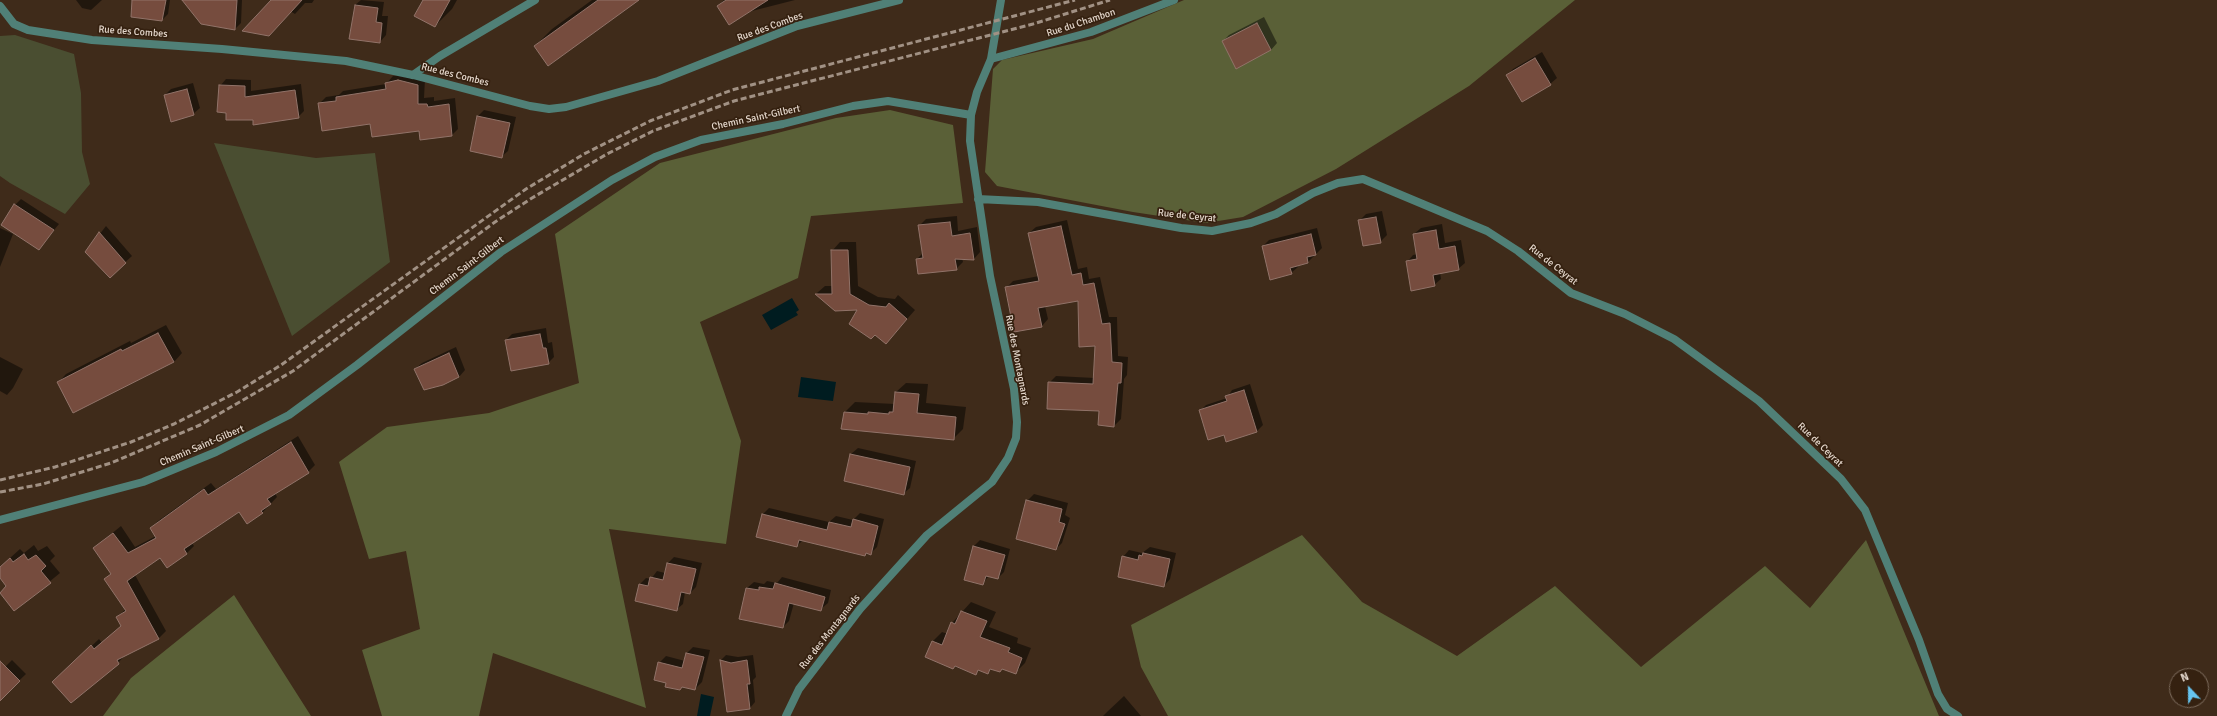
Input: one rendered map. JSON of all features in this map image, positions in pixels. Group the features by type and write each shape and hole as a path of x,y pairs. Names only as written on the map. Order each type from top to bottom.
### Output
{"street":[{"path":"413,75 440,56 535,0"},
{"name":"Rue des Combes","path":"0,6 14,24 28,30 92,40 222,49 346,61 413,75 530,106 549,109 566,107 658,81 797,26 899,0"},
{"name":"Rue des Montagnards","path":"786,716 799,689 860,609 927,535 992,482 1011,452 1016,438 1016,406 990,276 970,141 970,115 977,92 991,59 1001,0"},
{"name":"Rue du Chambon","path":"991,59 1091,32 1174,0"},
{"name":"Chemin Saint-Gilbert","path":"0,520 143,482 216,452 289,415 357,365 501,252 612,180 655,157 702,140 783,124 853,106 888,101 970,115"},
{"name":"Rue de Ceyrat","path":"978,199 1038,202 1181,228 1212,231 1252,223 1276,214 1314,193 1338,183 1363,179 1487,231 1518,251 1571,293 1625,314 1674,339 1760,401 1841,479 1865,510 1919,640 1938,694 1947,709 1958,716"}],"green space":[{"path":"1184,0 1575,0 1469,86 1336,169 1243,217 1206,223 1133,212 997,186 985,172 993,69 1002,60 1093,39"},
{"path":"15,35 74,54 81,93 82,152 90,184 65,214 0,176 0,36"},
{"path":"890,110 953,125 963,203 811,216 798,278 700,322 741,441 726,544 609,529 646,708 493,653 479,716 382,716 362,650 420,629 406,551 369,559 339,462 387,427 489,413 579,383 555,234 660,163 836,118"},
{"path":"214,143 316,158 375,153 390,262 292,336"},
{"path":"1302,535 1362,602 1457,656 1555,586 1641,667 1765,566 1810,608 1866,540 1939,716 1168,716 1141,667 1131,625"},
{"path":"234,595 311,716 103,716 131,678"}],"water":[{"path":"792,298 799,310 796,312 798,315 771,330 762,315"},
{"path":"801,377 836,382 833,401 798,397"},
{"path":"701,694 714,697 710,716 697,716"}],"building":[{"path":"132,0 166,0 162,21 131,17"},
{"path":"182,0 237,0 235,30 201,24"},
{"path":"271,0 302,0 269,36 242,31"},
{"path":"423,0 450,0 435,27 414,16"},
{"path":"598,0 639,0 548,66 534,46"},
{"path":"726,0 768,0 729,25 717,6"},
{"path":"355,5 378,8 376,22 382,23 380,43 349,39"},
{"path":"1257,23 1271,50 1236,69 1222,41"},
{"path":"1535,58 1551,85 1522,102 1506,75"},
{"path":"398,80 418,85 418,104 427,104 428,107 449,104 452,136 420,140 419,131 372,137 370,124 322,131 318,103 336,101 336,97 386,89 385,83"},
{"path":"219,85 245,86 245,97 295,90 299,118 253,125 253,120 226,120 226,113 217,112"},
{"path":"187,89 194,115 171,122 164,95"},
{"path":"477,116 510,123 502,158 470,151"},
{"path":"14,204 54,230 39,250 1,225"},
{"path":"1376,217 1381,243 1363,246 1358,220"},
{"path":"950,222 952,236 970,233 974,260 955,259 957,270 918,274 916,259 923,258 918,225"},
{"path":"1061,226 1072,275 1081,273 1083,285 1094,283 1102,324 1110,323 1112,362 1122,363 1121,383 1118,383 1114,427 1098,425 1099,411 1047,409 1048,382 1093,384 1095,346 1079,347 1078,301 1038,308 1042,327 1014,332 1005,287 1039,281 1028,233"},
{"path":"1436,230 1439,249 1455,246 1459,270 1433,275 1435,286 1411,291 1406,261 1417,259 1413,234"},
{"path":"99,232 126,263 110,278 85,252"},
{"path":"1311,234 1316,255 1307,257 1308,263 1290,268 1292,274 1270,280 1262,246"},
{"path":"831,250 848,250 850,294 869,305 886,307 889,303 907,319 886,344 875,335 871,339 849,324 857,310 835,311 815,294 832,294"},
{"path":"158,333 174,362 73,413 57,382 121,349 122,351"},
{"path":"540,334 543,348 546,348 549,364 511,371 505,340"},
{"path":"449,353 459,377 443,385 424,390 414,369"},
{"path":"1244,390 1257,432 1226,442 1224,435 1208,440 1199,410 1227,401 1225,396"},
{"path":"895,392 919,394 917,413 956,417 954,440 841,429 844,412 889,414 889,412 893,412"},
{"path":"291,442 309,473 267,499 271,504 261,511 263,513 247,524 239,512 184,549 187,554 167,568 160,558 127,581 159,639 117,660 119,664 71,703 52,682 91,645 94,649 121,626 116,617 126,611 104,579 111,574 93,548 113,533 128,553 156,538 150,528 204,489 208,495"},
{"path":"850,454 910,467 904,495 844,481"},
{"path":"1026,500 1062,509 1059,522 1065,524 1056,550 1016,539"},
{"path":"762,514 827,530 829,522 851,527 853,519 878,526 871,555 866,553 865,556 799,540 797,547 756,537"},
{"path":"973,546 1005,555 998,579 986,576 983,585 964,580"},
{"path":"1143,553 1170,559 1164,587 1118,577 1122,556 1138,560 1139,555 1142,556"},
{"path":"24,554 28,560 36,555 46,566 41,571 51,583 14,611 0,593 6,586 0,578 0,567 10,558 13,562"},
{"path":"667,563 696,569 690,594 681,592 677,611 635,601 639,584 648,586 650,577 663,580"},
{"path":"775,583 825,597 821,611 789,603 783,628 739,619 746,588 759,590 759,587 773,589"},
{"path":"961,611 987,621 980,637 1010,648 1008,652 1022,658 1016,674 1002,669 1000,672 990,669 988,674 978,670 976,675 955,666 953,669 925,657 932,641 942,645 951,622 955,624"},
{"path":"686,653 704,657 695,690 682,687 680,690 665,687 666,683 654,680 658,662 682,668"},
{"path":"720,660 731,663 747,660 750,684 747,684 750,709 727,712"},
{"path":"0,661 20,681 0,701"}],"railway":[{"path":"0,480 55,467 131,442 174,424 237,392 281,365 526,189 584,154 650,121 732,90 1075,0"},
{"path":"0,492 43,484 111,463 200,425 293,371 495,222 532,198 607,154 653,131 734,101 1033,24 1110,0"}]}
